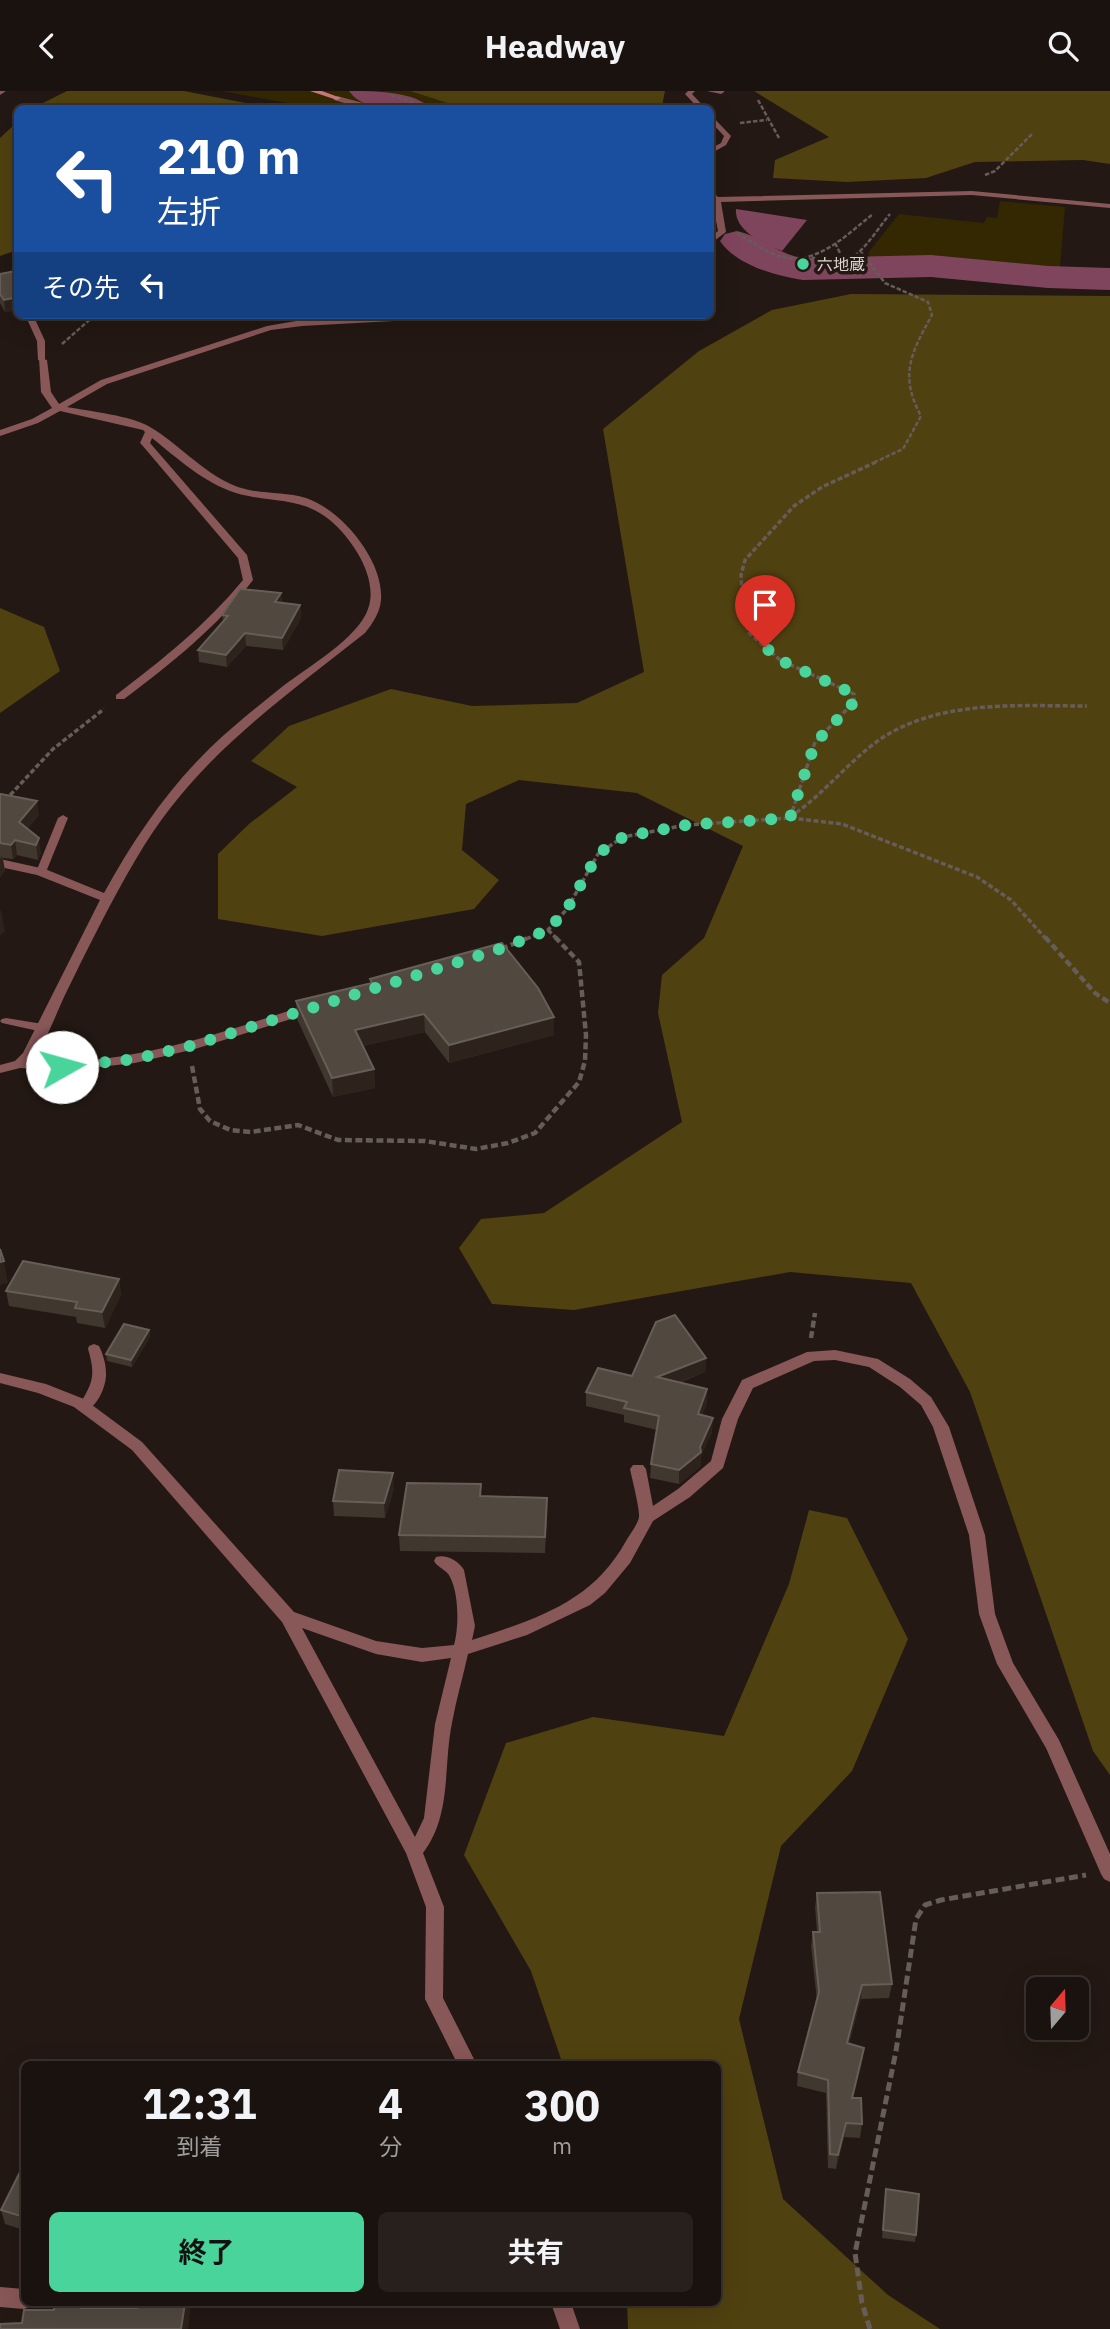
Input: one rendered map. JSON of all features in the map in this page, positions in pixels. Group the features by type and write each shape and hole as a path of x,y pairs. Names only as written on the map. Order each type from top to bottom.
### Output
{"street":[{"path":"314,91 361,105"},
{"path":"714,196 992,194 1110,206"},
{"path":"714,239 722,232 715,215"},
{"path":"0,433 35,421 104,382 270,328 302,323 375,319"},
{"path":"20,1064 29,1055 108,899 144,837 174,794 252,719 361,631 371,614 376,597 368,569 350,532 331,515 297,499 230,488 208,476 136,424 56,407 46,392 42,360"},
{"path":"120,697 204,632 229,605 249,574 243,557 145,443 150,432"},
{"path":"0,863 41,872 108,899"},
{"path":"0,1069 20,1064 62,1067 135,1059 190,1046 322,1004"},
{"path":"288,1617 399,1653 422,1655 459,1651 521,1630 584,1601 599,1589 624,1559 647,1517 709,1474 718,1464 730,1419 747,1384 819,1353 873,1363 905,1383 926,1401 942,1427 977,1535 987,1614 1005,1664 1053,1745 1109,1873"},
{"path":"0,1378 41,1388 85,1407 137,1446 288,1617 414,1852 436,1907 434,2000 466,2061"},
{"path":"638,1469 647,1517"},
{"path":"414,1852 426,1836 433,1818 443,1724 467,1626 466,1608 456,1570 442,1561"},
{"path":"0,2297 21,2299"},
{"path":"562,2306 570,2329"}],"lane":[{"path":"692,91 688,94 699,105"},
{"path":"710,91 722,92"},
{"path":"714,120 728,136 724,144 714,150"},
{"path":"31,319 41,341 42,360"},
{"path":"41,872 63,818"},
{"path":"6,1021 43,1028"},
{"path":"85,1407 97,1391 102,1373 94,1349"}],"path":[{"path":"380,91 420,105"},
{"path":"758,100 760,108 779,138"},
{"path":"984,175 995,171 1032,134"},
{"path":"812,257 898,195"},
{"path":"722,232 738,233 778,256 812,257 823,263 836,264 850,260 861,252 880,225 911,195"},
{"path":"835,243 843,259 836,264"},
{"path":"790,818 815,743 854,702 854,694 780,660 750,634 744,621 741,575 745,560 794,506 822,487 903,449 921,416 908,396 910,353 932,315 928,302 886,283 861,252"},
{"path":"42,360 90,319"},
{"path":"0,806 53,749 120,697"},
{"path":"790,818 815,803 847,765 892,732 938,714 1015,707 1087,706"},
{"path":"497,950 548,930 567,909 598,854 623,837 686,825 790,818 842,824 977,877 1011,900 1094,993 1110,1003"},
{"path":"190,1046 200,1109 210,1121 230,1130 251,1132 298,1125 338,1140 356,1142 425,1141 476,1149 508,1143 535,1133 579,1082 585,1061 586,1035 579,963 548,930"},
{"path":"870,2329 862,2303 855,2253 896,2050 916,1919 925,1905 941,1900 1109,1873"}],"shaded area":[{"path":"67,91 184,91 256,105 39,105"},
{"path":"221,91 419,91 547,105 299,105"},
{"path":"410,91 665,91 662,105 454,105"},
{"path":"754,91 1110,91 1110,164 1083,160 975,162 926,178 847,182 773,178 775,160 829,137"},
{"path":"14,125 14,251 0,256 0,138"},
{"path":"1000,201 1065,207 1060,268 931,258 872,260 868,253 899,214 984,223 987,217 997,218"},
{"path":"736,209 807,220 782,251 759,241 745,230 737,217"},
{"path":"851,294 1110,296 1110,1775 1093,1751 970,1392 911,1283 790,1272 574,1310 492,1304 459,1248 481,1219 544,1213 682,1122 658,1013 662,975 704,938 743,846 637,793 519,780 466,804 462,850 499,880 474,909 322,936 218,919 218,854 249,824 297,787 251,761 289,726 391,689 472,706 577,703 644,672 603,429 699,351 772,310"},
{"path":"0,608 44,627 60,671 0,713"},
{"path":"809,1510 847,1518 908,1639 852,1771 781,1846 739,2019 783,2199 888,2295 940,2329 628,2329 627,2306 721,2306 721,2061 562,2061 531,1971 464,1855 506,1743 593,1717 724,1736 789,1584"}],"building":[{"path":"14,271 14,298 4,300 0,294 0,274"},
{"path":"240,589 281,593 275,602 300,605 282,638 245,633 226,655 198,650 228,616 222,615"},
{"path":"0,794 37,801 19,822 39,838 36,845 15,840 11,845 0,843"},
{"path":"502,943 538,988 554,1017 449,1045 424,1014 355,1030 374,1069 332,1078 296,1001 372,983 370,979"},
{"path":"23,1261 119,1279 102,1312 75,1308 77,1302 6,1291"},
{"path":"675,1315 706,1358 657,1377 707,1389 698,1414 713,1418 700,1447 701,1452 679,1470 651,1464 659,1416 624,1408 627,1402 586,1392 598,1368 632,1376 656,1322"},
{"path":"124,1324 149,1330 131,1360 106,1354"},
{"path":"339,1470 393,1473 384,1503 333,1501"},
{"path":"407,1483 481,1484 480,1496 547,1498 545,1537 399,1535"},
{"path":"880,1892 892,1984 862,1985 847,2043 864,2048 852,2098 861,2098 862,2124 846,2123 838,2155 830,2154 828,2080 798,2072 819,1992 813,1932 820,1932 817,1893"},
{"path":"21,2170 21,2216 1,2210"},
{"path":"886,2189 919,2194 916,2235 883,2230"},
{"path":"55,2306 185,2306 181,2329 0,2329 0,2324 22,2323 24,2310 54,2310"}],"waterway":[{"path":"365,91 405,105"},
{"path":"737,241 782,266 803,269 931,266 1048,277 1110,279"}],"place":[{"name":"六地蔵","path":"803,264"}],"route":[{"path":"62,1067 135,1059 190,1046 497,950 548,930 567,909 598,854 607,845 623,837 686,825 766,822 790,818 815,743 854,702 854,694 780,660 765,647"}]}
